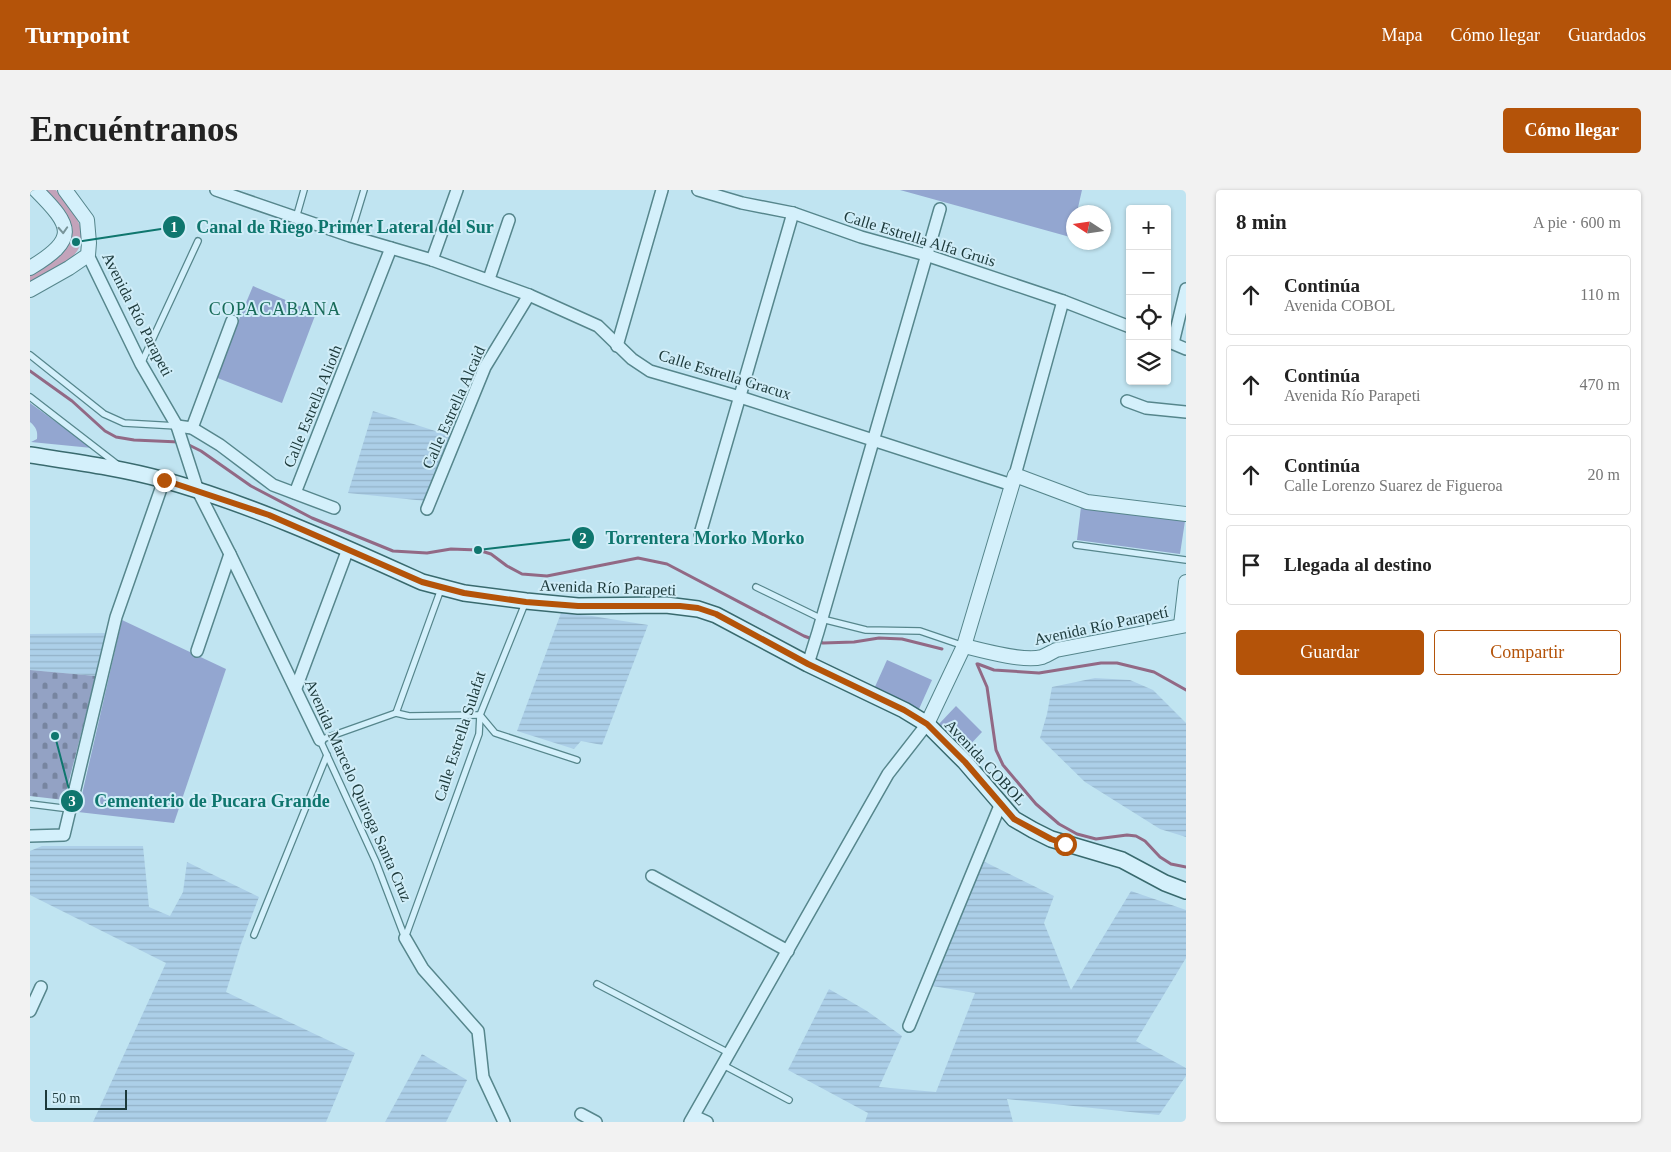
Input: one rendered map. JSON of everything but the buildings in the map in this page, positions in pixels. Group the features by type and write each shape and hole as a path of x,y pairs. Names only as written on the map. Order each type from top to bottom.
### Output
{"main road":[{"path":"30,455 126,471 198,491"},
{"name":"Avenida Río Parapeti","path":"198,491 269,515 422,582 441,588 526,602 578,606 666,605 698,608 716,614 808,664 904,710 927,724"},
{"name":"Avenida COBOL","path":"927,724 965,762 1014,819 1051,839 1122,860 1165,883 1186,891"}],"street":[{"path":"30,268 62,244 65,230 62,221 37,190"},
{"name":"Avenida Río Parapeti","path":"65,190 87,220 90,243 88,255 141,364 177,426 198,491"},
{"path":"432,260 456,190"},
{"path":"617,346 662,190"},
{"name":"Calle Estrella Alfa Gruis","path":"698,190 742,203 794,213 861,237 926,255 1063,301 1126,325"},
{"name":"Calle Estrella Gracux","path":"221,191 350,236 432,260 529,295 598,326 632,359 650,370 873,439 1087,502 1186,514"},
{"path":"808,664 940,209"},
{"path":"700,534 794,213"},
{"path":"488,279 510,220"},
{"name":"Calle Estrella Alioth","path":"295,493 391,248"},
{"path":"30,290 88,255"},
{"path":"1171,340 1186,289"},
{"name":"Calle Estrella Alcaid","path":"427,509 485,367 529,295"},
{"path":"707,1122 692,1119 888,774 927,724 964,646 1063,301"},
{"path":"192,428 232,321"},
{"path":"1171,342 1186,349"},
{"path":"1127,401 1146,408 1186,412"},
{"path":"177,426 192,428 220,445 273,485 334,508"},
{"path":"30,836 64,835 116,617 164,480"},
{"name":"Avenida Marcelo Quiroga Santa Cruz","path":"198,491 320,740"},
{"path":"296,688 348,549"},
{"path":"197,651 230,554"},
{"path":"1183,625 1186,582"},
{"name":"Avenida Río Parapetí","path":"964,646 1031,658 1042,657 1056,650 1183,625"},
{"path":"909,1026 1001,803"},
{"path":"652,876 788,951"},
{"name":"Avenida Marcelo Quiroga Santa Cruz","path":"405,938 423,970 478,1031 483,1077 504,1122"},
{"path":"30,1011 41,987"},
{"path":"582,1114 596,1122"}],"lane":[{"path":"296,218 304,190"},
{"path":"350,236 364,190"},
{"path":"141,364 198,241"},
{"path":"30,355 104,414 124,423 177,426"},
{"path":"30,397 126,471"},
{"path":"1076,545 1186,560"},
{"path":"756,586 822,619 866,630 920,631 964,646"},
{"path":"396,713 441,588"},
{"name":"Calle Estrella Sulafat","path":"405,938 480,734 480,715 526,602"},
{"path":"320,740 396,713 409,716 480,715 495,733 577,760"},
{"name":"Avenida Marcelo Quiroga Santa Cruz","path":"320,740 376,862 405,938"},
{"path":"254,935 327,755"},
{"path":"30,804 70,809"},
{"path":"597,984 729,1053"},
{"path":"723,1065 789,1100"}],"shaded area":[{"path":"900,190 1082,190 1079,205 1066,205 1066,236"},
{"path":"253,286 316,313 282,403 215,377"},
{"path":"30,403 92,448 31,442 37,439 37,434 35,427 30,422"},
{"path":"373,411 454,437 426,501 348,493"},
{"path":"1081,507 1185,521 1180,554 1077,540"},
{"path":"561,613 648,625 602,745 581,741 574,749 517,731"},
{"path":"122,620 226,669 174,823 78,812"},
{"path":"107,633 96,676 30,670 30,634"},
{"path":"887,660 932,680 919,709 874,689"},
{"path":"1095,678 1130,680 1153,690 1186,723 1186,837 1160,829 1085,782 1040,738 1052,687"},
{"path":"956,706 982,732 966,749 939,724"},
{"path":"42,846 143,846 149,907 170,916 183,892 187,862 259,897 241,944 226,992 355,1053 326,1122 93,1122 166,963 30,895 30,851"},
{"path":"983,861 1054,896 1044,923 1071,990 1131,891 1186,910 1186,958 1136,1041 1186,1068 1186,1076 1159,1115 1007,1099 1013,1122 865,1122 868,1113 788,1070 829,989 867,1011 902,1036 879,1087 936,1092 975,993 932,986"},
{"path":"422,1054 467,1080 446,1122 385,1122"}],"green space":[{"path":"30,670 96,676 64,800 30,796"}],"waterway":[{"path":"30,276 58,261 69,253 75,244 76,235 70,217 49,190"},
{"path":"30,371 72,401 105,431 116,437 134,440 179,442"},
{"path":"185,443 201,451 251,486 312,518 393,551 427,553 451,549 478,550 491,554 522,574 547,576 638,558 667,564 804,636 823,643 854,642 879,638 902,639 942,649"},
{"path":"978,664 994,670 1039,673 1101,663 1117,663 1154,672 1186,690"},
{"path":"977,664 987,687 996,750 1003,765 1036,804 1059,824 1077,834 1096,839 1127,835 1136,836 1145,841 1160,857 1171,864 1186,867"}],"place":[{"name":"Canal de Riego Primer Lateral del Sur","path":"76,242"},
{"name":"Torrentera Morko Morko","path":"478,550"},
{"name":"Cementerio de Pucara Grande","path":"55,736"}],"district":[{"name":"COPACABANA","path":"275,309"}],"route":[{"path":"164,480 269,515 422,582 441,588 526,602 578,606 666,605 698,608 716,614 808,664 904,710 927,724 965,762 1014,819 1051,839 1065,844"}]}
